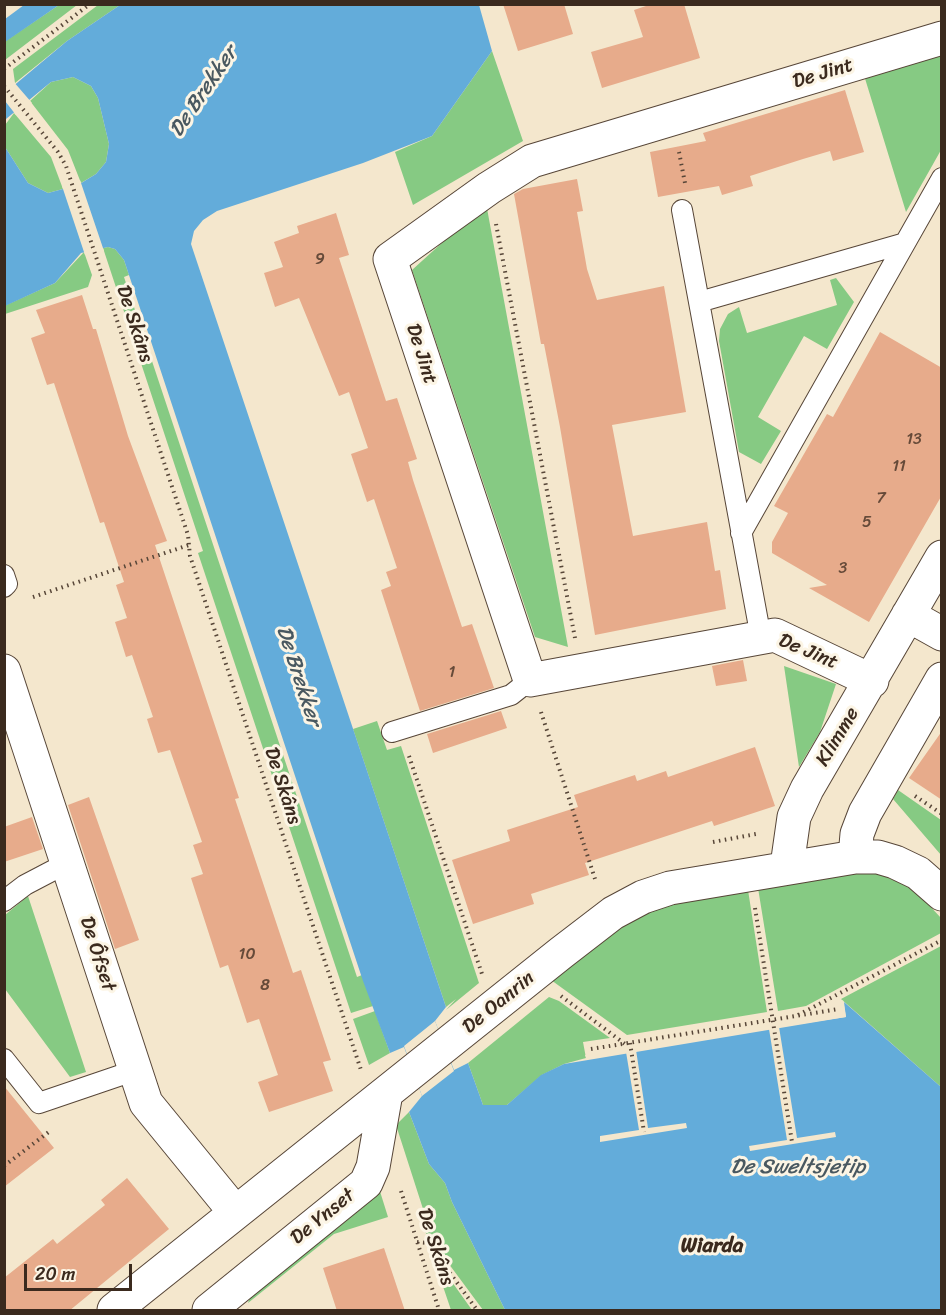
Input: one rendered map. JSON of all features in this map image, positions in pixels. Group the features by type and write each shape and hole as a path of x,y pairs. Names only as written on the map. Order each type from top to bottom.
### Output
{"street":[{"name":"De Jint","path":"872,681 775,635 530,680 390,259 489,188 532,161 942,38"},
{"name":"Klimme","path":"787,867 794,817 803,799 942,557"},
{"path":"908,615 942,634"},
{"name":"De Ôfset","path":"4,671 146,1103 235,1212"},
{"path":"855,857 857,834 865,813 942,679"},
{"name":"De Oanrin","path":"114,1311 235,1212 378,1098 413,1074 613,913 643,897 670,888 855,857 878,858 895,862 918,873 942,894"},
{"name":"De Ynset","path":"222,1306 366,1183 373,1167 378,1098"}],"lane":[{"path":"741,533 942,178"},
{"path":"682,210 762,638"},
{"path":"699,302 905,243"},
{"path":"396,731 511,695 530,680"},
{"path":"4,901 25,885 67,863"},
{"path":"4,1059 39,1103 136,1070"}],"path":[{"path":"4,69 90,4"},
{"name":"De Skâns","path":"5,86 58,152 66,166 189,545 190,556 378,1098"},
{"path":"673,119 687,194 682,210"},
{"path":"489,188 581,671"},
{"path":"5,582 27,599 189,545"},
{"path":"530,680 597,885"},
{"path":"396,731 494,1008"},
{"path":"756,913 792,1142"},
{"path":"794,1017 942,940"},
{"path":"560,995 627,1043 644,1132"},
{"path":"591,1049 839,1010"},
{"path":"4,1166 57,1126 39,1103"},
{"name":"De Skâns","path":"397,1180 439,1311"},
{"path":"417,1242 428,1243 477,1311"}],"green space":[{"path":"59,5 77,5 5,60 4,42"},
{"path":"98,5 120,5 67,41 15,83 13,69"},
{"path":"941,48 941,150 906,212 863,72"},
{"path":"492,51 523,141 413,205 395,152 432,136"},
{"path":"73,77 91,86 98,98 109,144 106,162 96,174 81,183 68,150 30,101 51,82"},
{"path":"14,113 51,157 63,189 48,193 28,183 5,147 5,125"},
{"path":"486,203 568,647 535,637 412,270"},
{"path":"103,248 115,249 124,260 129,275 124,277 357,977 362,975 373,1006 351,1013 198,553 203,551"},
{"path":"84,252 92,275 88,287 5,314 4,306 55,283"},
{"path":"836,278 854,302 827,349 804,336 758,417 781,431 761,464 739,452 719,341 720,329 728,314 739,307 747,333 837,305 830,280"},
{"path":"784,666 836,684 820,732 799,767"},
{"path":"377,721 387,750 401,746 479,983 446,1010 456,999 446,1007 353,729"},
{"path":"898,790 941,820 941,855 893,799"},
{"path":"854,873 879,874 913,888 941,918 941,933 806,1006 778,1011 758,888"},
{"path":"748,890 767,1012 627,1035 551,980 628,921 675,902"},
{"path":"28,896 86,1072 70,1077 5,989 5,915"},
{"path":"941,946 941,1087 841,999"},
{"path":"549,997 559,1001 610,1038 583,1042 586,1058 564,1064 542,1075 507,1105 483,1105 468,1063"},
{"path":"375,1011 390,1053 369,1065 353,1019"},
{"path":"409,1112 429,1164 445,1183 505,1310 483,1310 423,1229 418,1214 424,1212 396,1125"},
{"path":"378,1185 388,1217 334,1234 248,1303 250,1297"},
{"path":"432,1254 472,1310 451,1310"}],"water":[{"path":"24,5 59,5 5,42 5,19"},
{"path":"120,5 479,5 492,51 432,136 363,163 217,211 203,220 194,231 191,244 446,1007 435,1021 454,1070 468,1063 483,1105 507,1105 541,1075 564,1064 846,1017 844,1002 941,1087 941,1310 505,1310 445,1183 429,1164 409,1112 422,1096 404,1047 390,1053 363,981 124,260 115,249 108,247 81,253 55,283 5,306 5,147 28,183 48,193 78,185 96,174 106,162 109,144 98,98 91,86 73,77 51,82 6,119 5,125 5,93 67,41"}],"pier":[{"path":"13,81 32,103 16,115 5,101 4,89"},
{"path":"80,180 104,251 85,255 62,186"},
{"path":"843,1000 846,1017 779,1027 797,1138 835,1132 836,1137 750,1151 749,1146 787,1140 769,1029 636,1050 648,1128 686,1123 687,1128 600,1142 600,1136 639,1130 626,1052 586,1058 585,1055 843,1014 841,1002"},
{"path":"435,1021 454,1071 422,1096 404,1046"}],"building":[{"path":"503,4 564,4 573,34 518,51"},
{"path":"652,4 684,4 700,58 602,88 591,52 643,37 634,10"},
{"path":"845,90 864,152 833,161 830,151 803,159 750,176 753,186 722,195 719,186 658,197 650,152 706,141 703,133"},
{"path":"577,179 583,211 577,212 587,269 597,300 664,286 686,412 612,425 633,536 707,522 715,571 720,570 726,609 595,635 560,427 544,344 541,344 514,194 523,189"},
{"path":"336,213 349,255 339,258 386,401 397,398 417,459 408,462 413,480 462,627 472,624 494,688 420,711 381,590 391,586 386,572 397,568 374,499 367,502 351,454 368,448 349,392 339,396 299,298 275,307 264,273 283,267 274,242 299,233 297,226"},
{"path":"82,295 93,329 96,329 128,436 167,541 155,545 239,798 235,799 293,973 301,970 331,1060 323,1062 333,1091 269,1112 258,1082 278,1075 259,1019 247,1023 228,965 220,968 191,878 203,874 193,845 202,842 170,750 158,753 147,719 153,717 132,655 126,657 115,622 127,618 116,585 124,582 104,522 100,523 54,383 47,385 31,338 45,333 36,310"},
{"path":"880,332 942,368 942,495 869,622 809,588 827,585 772,553 772,542 788,513 774,506 827,414 833,417"},
{"path":"743,660 747,681 716,686 712,666"},
{"path":"501,711 507,728 433,753 427,734"},
{"path":"942,731 942,800 909,778"},
{"path":"755,747 775,806 714,826 712,821 585,863 589,875 531,894 534,904 473,924 452,860 510,841 507,830 578,807 574,795 635,775 637,781 666,771 668,777"},
{"path":"89,797 139,940 115,949 68,805"},
{"path":"32,817 43,849 4,862 4,827"},
{"path":"4,1086 54,1148 4,1187"},
{"path":"127,1178 169,1229 69,1311 4,1311 4,1278 53,1239 57,1244 105,1205 101,1200"},
{"path":"384,1248 405,1311 337,1311 323,1268"}],"district":[{"name":"Wiarda","path":"712,1247"}],"water label":[{"name":"De Brekker","path":"204,92"},
{"name":"De Brekker","path":"298,676"},
{"name":"De Sweltsjetip","path":"798,1168"}]}
